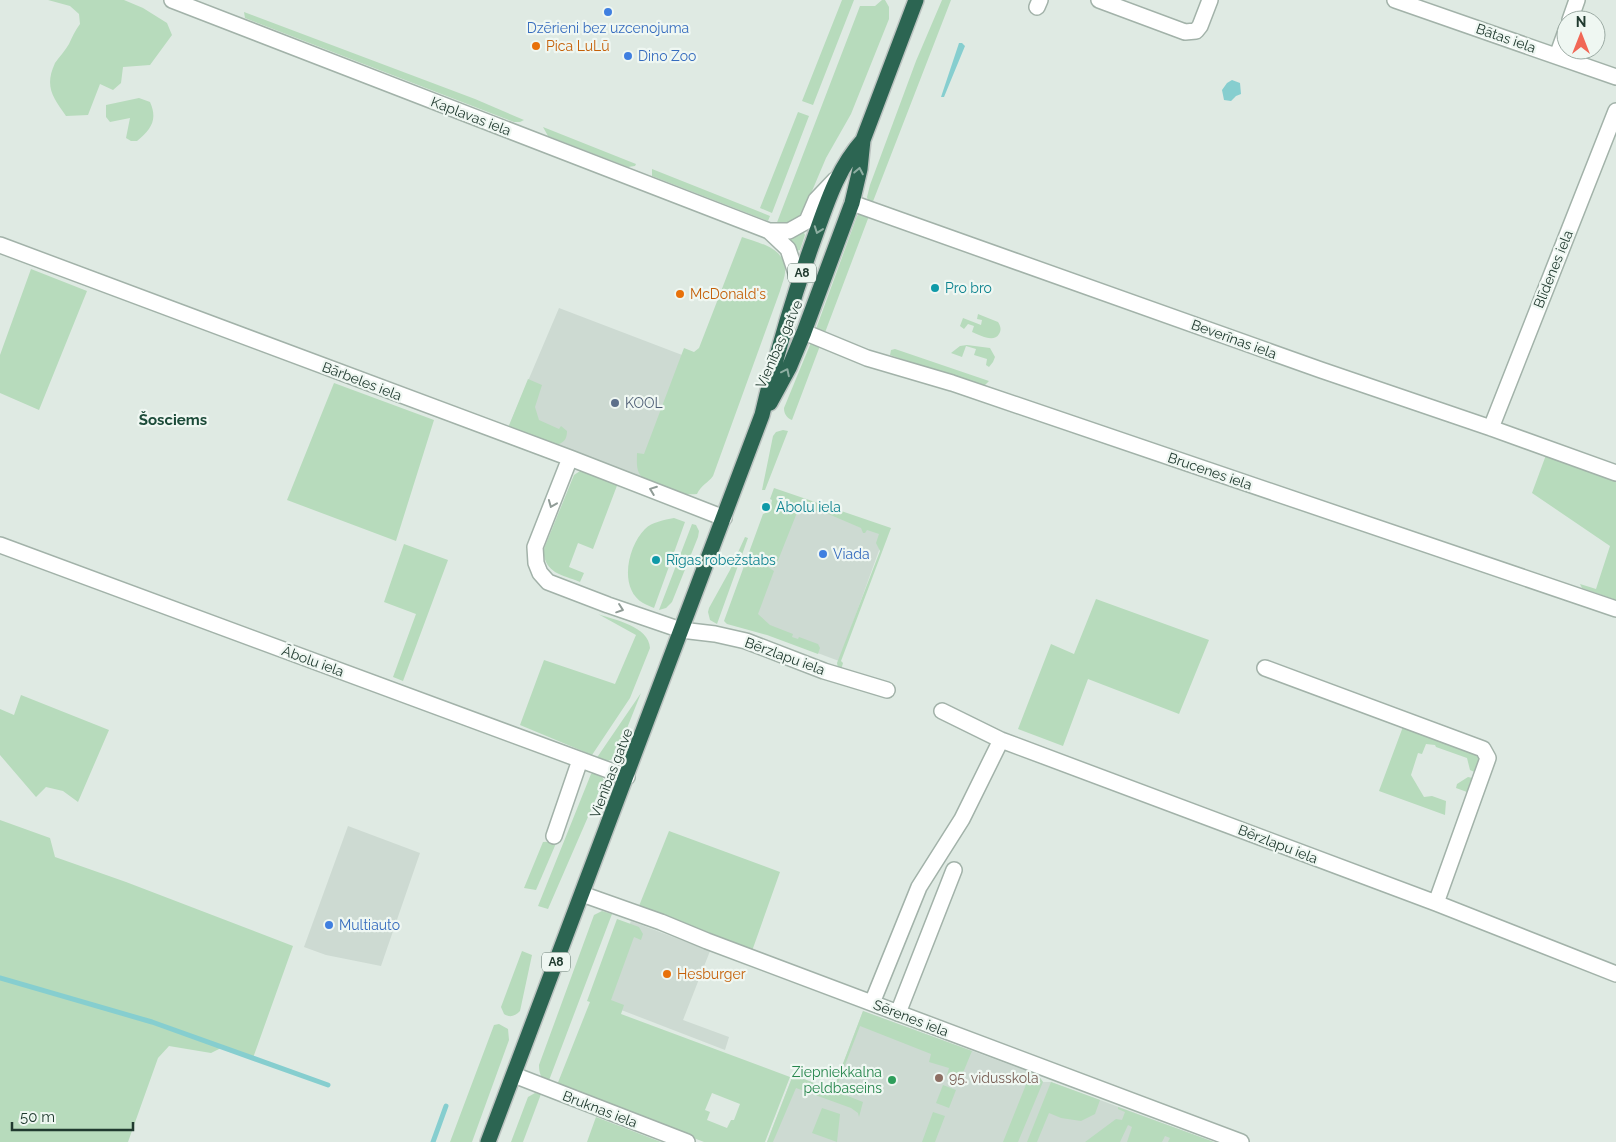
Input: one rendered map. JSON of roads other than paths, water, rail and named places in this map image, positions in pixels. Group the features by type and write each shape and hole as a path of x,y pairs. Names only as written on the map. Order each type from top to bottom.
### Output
{"highway":[{"name":"Vienības gatve","path":"762,415 789,368 852,203 864,140 916,0"},
{"name":"Vienības gatve","path":"488,1142 762,415 775,359 798,282 836,180 854,151 864,140"}],"street":[{"name":"Kaplavas iela","path":"172,0 769,231 789,231 807,221 816,200 836,180"},
{"path":"1099,0 1184,32 1196,31 1200,26 1210,0"},
{"name":"Bātas iela","path":"1395,0 1556,56"},
{"name":"Bātas iela","path":"1568,60 1616,77"},
{"name":"Blīdenes iela","path":"1491,428 1616,111"},
{"name":"Beverīnas iela","path":"852,203 1616,473"},
{"name":"Kaplavas iela","path":"769,231 788,249 798,282"},
{"name":"Bārbeles iela","path":"0,245 570,458 724,518"},
{"name":"Brucenes iela","path":"804,332 868,358 952,383 1616,609"},
{"name":"Bērzlapu iela","path":"570,458 535,547 536,563 540,573 548,582 681,630 716,634 746,641 824,671 887,690"},
{"name":"Ābolu iela","path":"0,545 627,777"},
{"path":"1265,668 1484,749 1488,758 1436,903"},
{"name":"Bērzlapu iela","path":"942,711 1001,740 1436,903 1616,974"},
{"path":"872,1003 919,887 962,819 1001,740"},
{"path":"554,836 580,760"},
{"path":"898,1013 954,870"},
{"name":"Sērenes iela","path":"582,894 661,922 1241,1142"},
{"name":"Bruknas iela","path":"514,1075 687,1142"}],"water":[{"path":"959,43 965,46 944,97 941,97"},
{"path":"1232,80 1240,83 1241,94 1231,101 1224,100 1222,90"}],"waterway":[{"path":"0,978 152,1022 328,1085"},
{"path":"433,1142 446,1106"}],"place":[{"name":"Dzērieni bez uzcenojuma","path":"608,12"},
{"name":"Pica LuLū","path":"536,46"},
{"name":"Dino Zoo","path":"628,56"},
{"name":"Pro bro","path":"935,288"},
{"name":"McDonald's","path":"680,294"},
{"name":"KOOL","path":"615,403"},
{"name":"Ābolu iela","path":"766,507"},
{"name":"Viada","path":"823,554"},
{"name":"Rīgas robežstabs","path":"656,560"},
{"name":"Multiauto","path":"329,925"},
{"name":"Hesburger","path":"667,974"},
{"name":"95. vidusskola","path":"939,1078"},
{"name":"Ziepniekkalna peldbaseins","path":"892,1080"}],"district":[{"name":"Šosciems","path":"173,420"}]}
